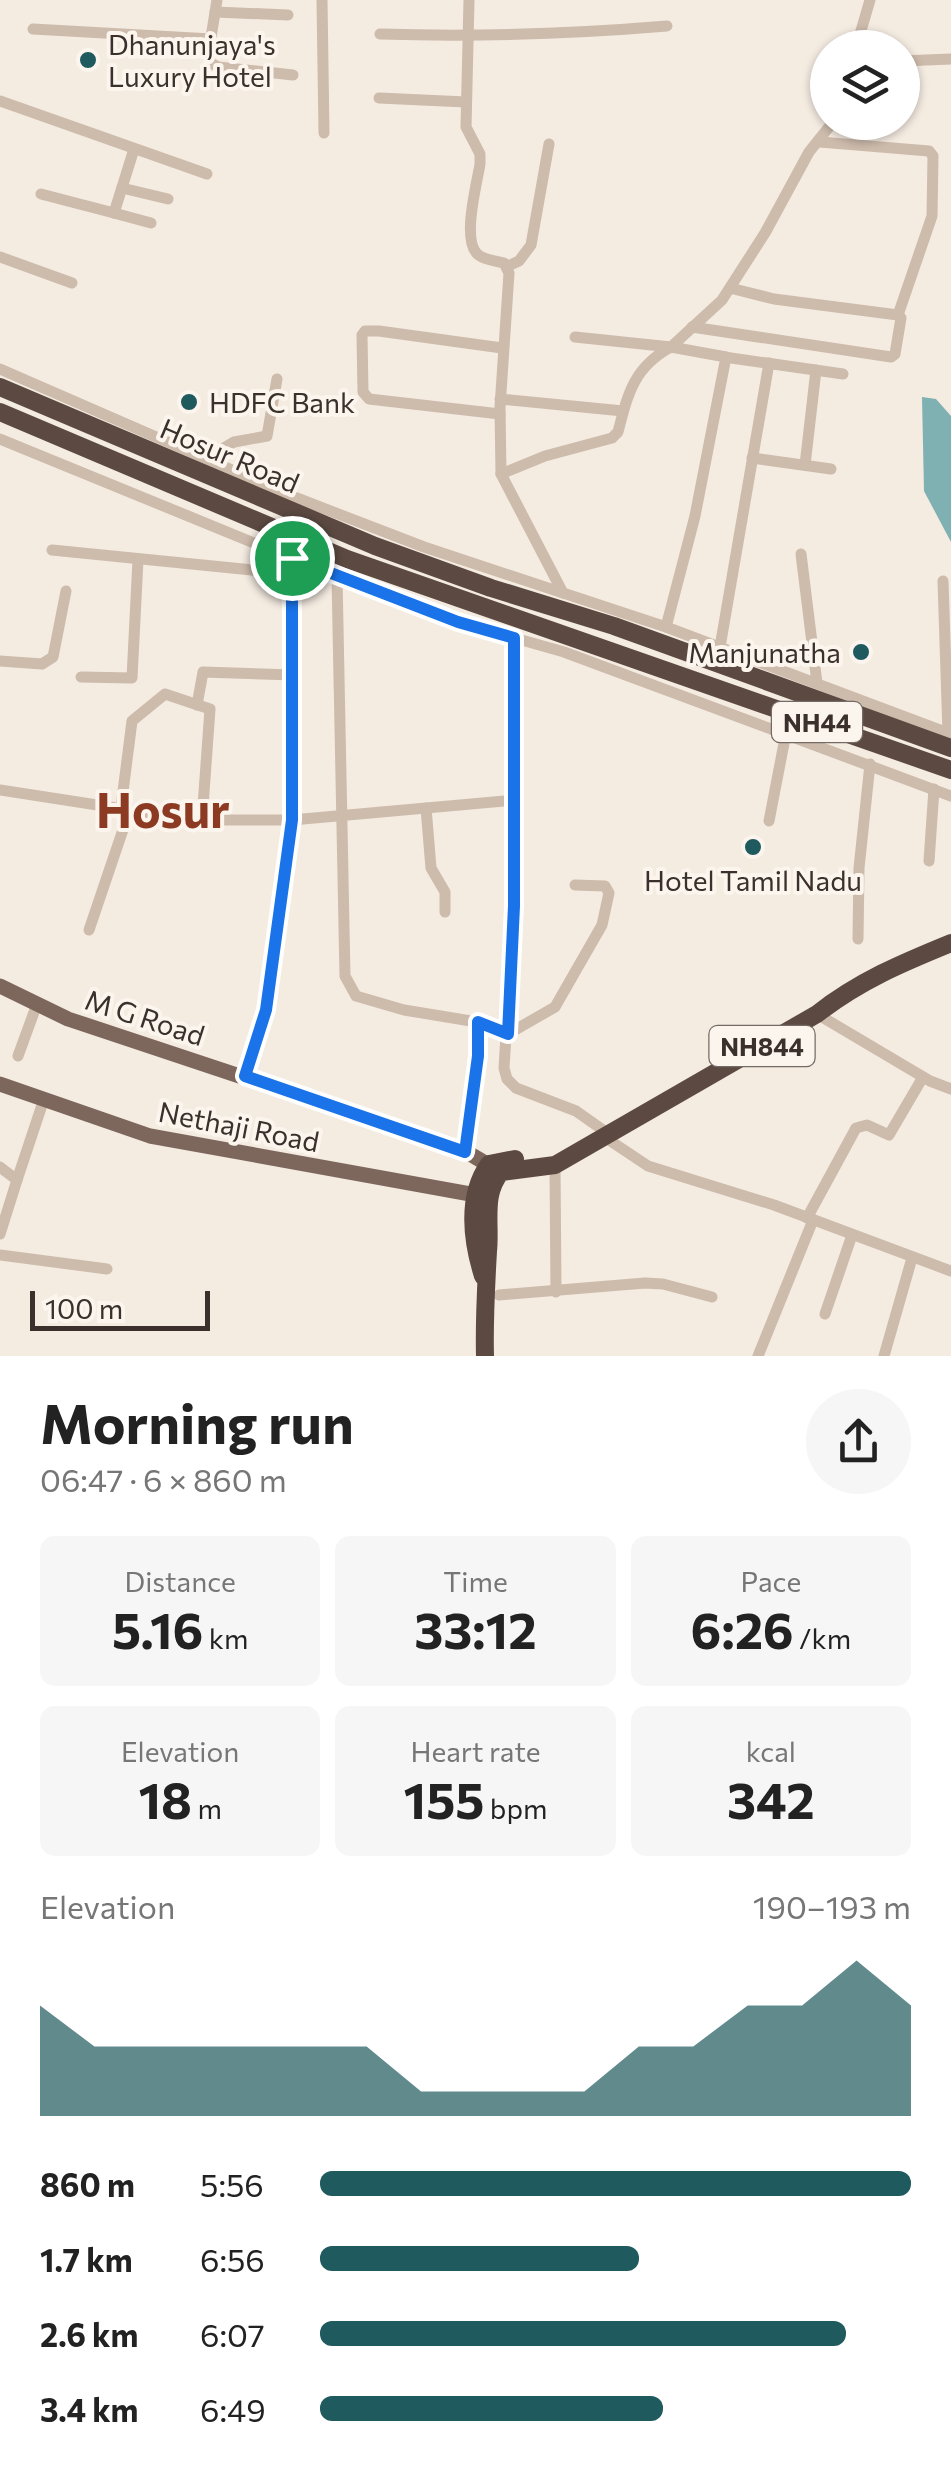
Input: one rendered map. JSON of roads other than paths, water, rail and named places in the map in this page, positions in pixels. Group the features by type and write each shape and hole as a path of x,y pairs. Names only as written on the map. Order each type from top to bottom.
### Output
{"highway":[{"name":"Hosur Road","path":"0,387 391,552 491,588 614,621"},
{"name":"Hosur Road","path":"0,412 347,559 591,649"},
{"name":"NH44","path":"614,621 950,738"},
{"name":"NH44","path":"591,649 951,770"},
{"name":"NH844","path":"494,1168 555,1165 817,1014 877,973 951,943"},
{"name":"NH844","path":"494,1168 516,1158 575,1154"},
{"path":"485,1356 484,1278 475,1251 481,1196 494,1168"}],"main road":[{"name":"M G Road","path":"0,986 68,1020 465,1152 494,1168"},
{"name":"Nethaji Road","path":"0,1084 150,1136 481,1196"}],"street":[{"path":"322,0 324,133"},
{"path":"469,0 466,127 480,154 469,232 472,249 480,256 508,266 518,261 531,245 550,144"},
{"path":"861,30 870,0"},
{"path":"288,15 216,6 208,56 210,64 218,67 293,75"},
{"path":"380,34 574,34 667,26"},
{"path":"33,29 211,38"},
{"path":"920,60 951,59"},
{"path":"379,98 466,102"},
{"path":"0,101 207,174"},
{"path":"501,474 545,456 612,438 618,432 636,376 650,358 671,347 692,327 722,300 765,233 809,152 820,142 929,151 934,156 932,216 898,315 901,318 895,354 891,357 692,327"},
{"path":"114,213 134,149"},
{"path":"122,188 168,199"},
{"path":"40,194 150,223"},
{"path":"0,256 72,283"},
{"path":"508,266 500,399 501,474 563,593"},
{"path":"730,288 774,299 898,315"},
{"path":"500,414 370,399 363,392 362,335 379,332 502,348"},
{"path":"575,337 671,347 843,374"},
{"path":"666,627 695,516 724,357"},
{"path":"720,647 769,363"},
{"path":"0,370 288,495 424,547 563,593 614,621 666,627 950,738 943,581"},
{"path":"804,466 816,370"},
{"path":"207,458 234,442 268,436 277,380"},
{"path":"500,399 624,411"},
{"path":"0,439 337,577 458,622 514,638 591,649 786,733 951,796"},
{"path":"752,458 831,470"},
{"path":"52,550 292,574"},
{"path":"802,554 816,684"},
{"path":"245,1076 266,1010 292,820 292,558"},
{"path":"81,678 132,678 138,560"},
{"path":"337,577 345,976 356,996 404,1010 478,1022 508,1034"},
{"path":"0,661 42,664 53,657 66,591"},
{"path":"514,638 515,800 506,1078 516,1088 576,1111 648,1166 951,1271"},
{"path":"198,705 203,672 294,675"},
{"path":"89,930 126,808 132,721 165,694 210,709 202,820"},
{"path":"769,821 786,733"},
{"path":"858,938 859,868 870,764"},
{"path":"929,861 934,789"},
{"path":"0,790 202,820 292,820 515,800"},
{"path":"426,808 430,868 445,892 445,912"},
{"path":"508,1034 556,1007 602,926 608,888 575,885"},
{"path":"18,1056 36,1004"},
{"path":"817,1014 951,1090"},
{"path":"465,1152 478,1056 478,1022"},
{"path":"758,1356 810,1219 856,1128 867,1125 889,1135 923,1077"},
{"path":"0,1234 44,1099"},
{"path":"555,1165 556,1292"},
{"path":"0,1167 17,1180"},
{"path":"824,1314 852,1235"},
{"path":"0,1256 106,1269"},
{"path":"884,1356 912,1258"},
{"path":"499,1295 645,1283 712,1297"}],"water":[{"path":"922,397 936,399 951,416 951,542 924,491"}],"place":[{"name":"Dhanunjaya's Luxury Hotel","path":"88,60"},
{"name":"HDFC Bank","path":"189,402"},
{"name":"Manjunatha","path":"861,652"},
{"name":"Hotel Tamil Nadu","path":"753,847"}],"district":[{"name":"Hosur","path":"163,808"}]}
